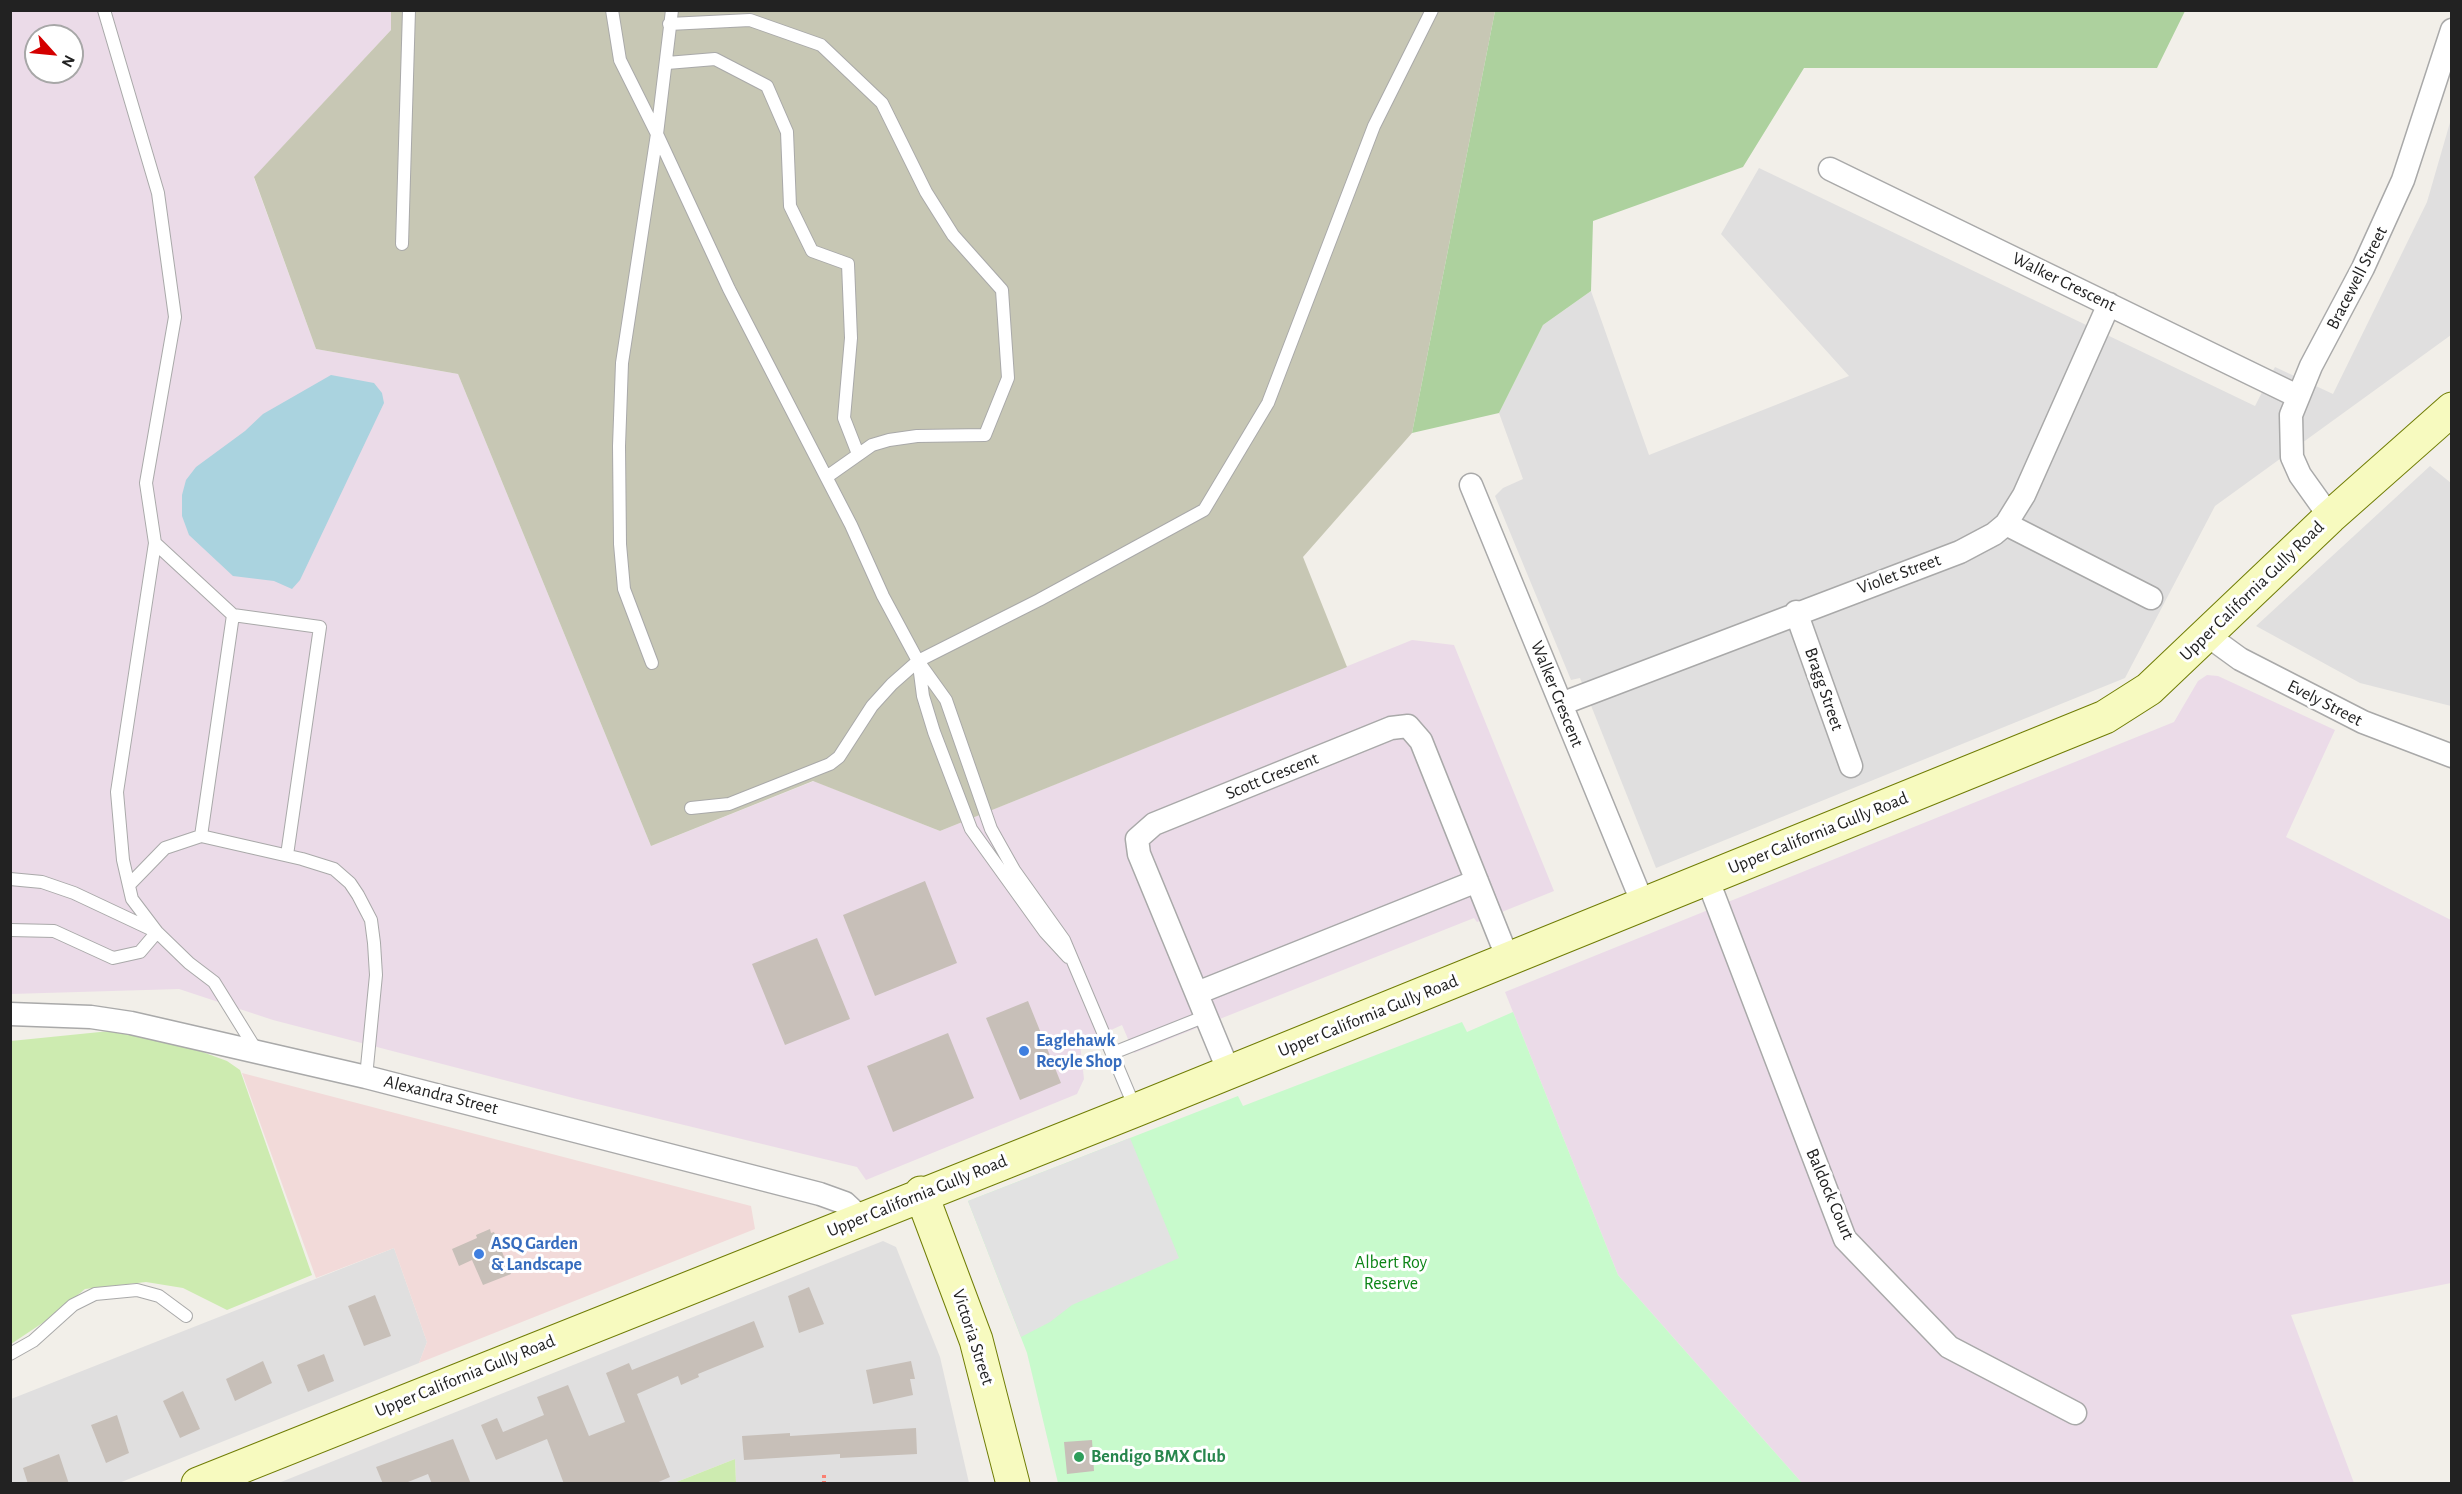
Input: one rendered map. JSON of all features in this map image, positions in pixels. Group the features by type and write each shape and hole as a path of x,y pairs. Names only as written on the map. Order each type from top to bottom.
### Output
{"street":[{"name":"Bracewell Street","path":"2330,517 2300,475 2292,457 2291,415 2297,396 2367,258 2403,180 2451,30"},
{"name":"Walker Crescent","path":"1830,169 2297,396"},
{"name":"Violet Street","path":"1561,705 1796,612 1970,548 2006,524 2024,495 2109,304"},
{"name":"Upper California Gully Road","path":"198,1484 921,1193 1136,1110 2105,717 2149,689 2330,517 2451,409"},
{"name":"Walker Crescent","path":"1471,484 1643,904"},
{"path":"2006,524 2151,598"},
{"name":"Bragg Street","path":"1796,612 1851,766"},
{"name":"Evely Street","path":"2207,635 2240,659 2363,722 2451,756"},
{"name":"Scott Crescent","path":"1229,1072 1139,854 1137,839 1154,824 1391,728 1408,726 1421,741 1508,959"},
{"name":"Baldock Court","path":"1707,878 1845,1239 1949,1347 2075,1413"},
{"path":"1197,993 1477,881"},
{"name":"Alexandra Street","path":"10,1014 91,1017 131,1023 366,1077 820,1194 845,1203 861,1218"},
{"name":"Victoria Street","path":"921,1193 975,1337 990,1387 1013,1484"}],"lane":[{"path":"104,10 158,193 175,317 146,483 155,543 117,792 123,861 132,899 157,932 214,982 259,1054"},
{"path":"402,244 409,10"},
{"path":"612,10 620,60 729,289 828,476 883,596 918,661 946,700 984,812 998,844 1064,940 1136,1110"},
{"path":"652,663 624,589 620,544 619,446 622,363 657,134 672,10"},
{"path":"691,808 729,804 830,764 839,757 872,706 918,661 1039,600 1204,510 1268,403 1374,126 1431,10"},
{"path":"669,24 750,20 821,45 882,103 926,192 953,235 1002,290 1008,378 985,435 917,436 872,445 828,476"},
{"path":"667,63 715,59 767,86 787,132 790,206 812,251 848,264 851,338 844,418 858,454"},
{"path":"155,543 233,615 320,627 287,855"},
{"path":"201,836 233,615"},
{"path":"918,661 923,696 934,732 971,829 1045,932 1075,965"},
{"path":"129,885 165,848 201,836 287,855 334,869 350,883 371,920 376,975 366,1077"},
{"path":"10,879 42,882 74,893 157,932"},
{"path":"10,930 54,931 113,958 140,952 157,932"},
{"path":"1113,1053 1206,1016"},
{"path":"10,1354 33,1341 73,1305 95,1294 137,1290 159,1296 186,1316"}],"path":[{"path":"824,1472 824,1484"}],"shaded area":[{"path":"10,11 392,11 391,30 254,178 316,349 458,374 651,846 814,781 940,831 1412,640 1454,645 1554,891 1477,922 1474,918 1134,1053 1122,1025 1080,1044 1084,1079 1077,1094 866,1180 857,1167 577,1099 273,1020 179,989 11,994"},
{"path":"391,11 1495,11 1412,433 1303,557 1347,667 940,831 813,781 651,846 458,374 316,349 254,177 391,30"},
{"path":"2451,119 2451,335 2215,506 2125,678 1656,868 1580,678 1571,680 1495,496 1503,488 1523,479 1499,413 1543,325 1591,291 1649,455 1849,376 1721,234 1759,168 2255,406 2275,367 2333,394 2427,202"},
{"path":"2430,466 2451,483 2451,706 2360,683 2256,626"},
{"path":"2207,675 2218,676 2335,730 2286,837 2451,920 2451,1283 2291,1315 2354,1483 1802,1483 1618,1275 1505,992 2174,722 2198,681"},
{"path":"242,1073 751,1206 755,1229 419,1363 427,1342 394,1248 316,1278"},
{"path":"1130,1138 1179,1258 1072,1305 1050,1322 1021,1337 968,1201"},
{"path":"883,1241 896,1247 940,1357 969,1483 736,1483 735,1459 674,1483 276,1484"},
{"path":"394,1248 427,1342 419,1363 119,1483 11,1484 11,1399"}],"green space":[{"path":"1495,10 2185,11 2157,68 1804,68 1743,167 1593,221 1591,291 1543,325 1499,413 1412,433"},
{"name":"Albert Roy Reserve","path":"1513,1012 1618,1275 1802,1483 1058,1483 1027,1353 968,1201 1238,1096 1243,1106 1462,1022 1467,1032"},
{"path":"110,1031 178,1043 227,1061 240,1070 312,1275 227,1310 183,1288 146,1282 85,1289 50,1318 11,1344 11,1041"},
{"path":"735,1459 736,1483 674,1483"}],"water":[{"path":"331,375 374,383 382,393 384,403 300,580 292,589 274,581 233,576 189,535 182,516 182,495 186,480 196,467 245,431 263,414"}],"building":[{"path":"925,881 957,963 875,996 843,915"},
{"path":"817,938 850,1019 785,1045 752,964"},
{"path":"1028,1001 1061,1083 1020,1100 986,1018"},
{"path":"948,1033 974,1098 893,1132 867,1066"},
{"name":"ASQ Garden & Landscape","path":"490,1229 491,1233 494,1232 511,1274 483,1285 472,1260 459,1266 452,1249 477,1238 476,1235"},
{"path":"809,1287 824,1324 799,1333 788,1296"},
{"path":"375,1295 391,1336 364,1346 348,1306"},
{"path":"754,1321 764,1347 698,1374 699,1377 681,1385 678,1376 637,1394 670,1477 654,1484 564,1484 547,1439 496,1460 481,1425 497,1418 503,1432 544,1415 537,1397 568,1385 589,1436 625,1422 606,1373 629,1363 632,1370"},
{"path":"324,1354 334,1381 308,1392 297,1365"},
{"path":"263,1361 272,1383 235,1401 226,1379"},
{"path":"911,1361 915,1379 910,1379 913,1395 873,1404 866,1370"},
{"path":"183,1391 200,1429 180,1438 163,1401"},
{"path":"117,1415 129,1453 106,1463 91,1425"},
{"path":"916,1428 917,1454 840,1458 840,1454 744,1460 742,1436 790,1433 790,1436"},
{"path":"453,1439 471,1484 432,1484 428,1474 403,1484 383,1484 376,1467"},
{"name":"Bendigo BMX Club","path":"1092,1440 1094,1471 1067,1474 1064,1442"},
{"path":"59,1454 69,1484 28,1484 23,1468"}],"place":[{"name":"Eaglehawk Recyle Shop","path":"1024,1051"},
{"name":"ASQ Garden & Landscape","path":"479,1254"},
{"name":"Bendigo BMX Club","path":"1079,1457"}]}
